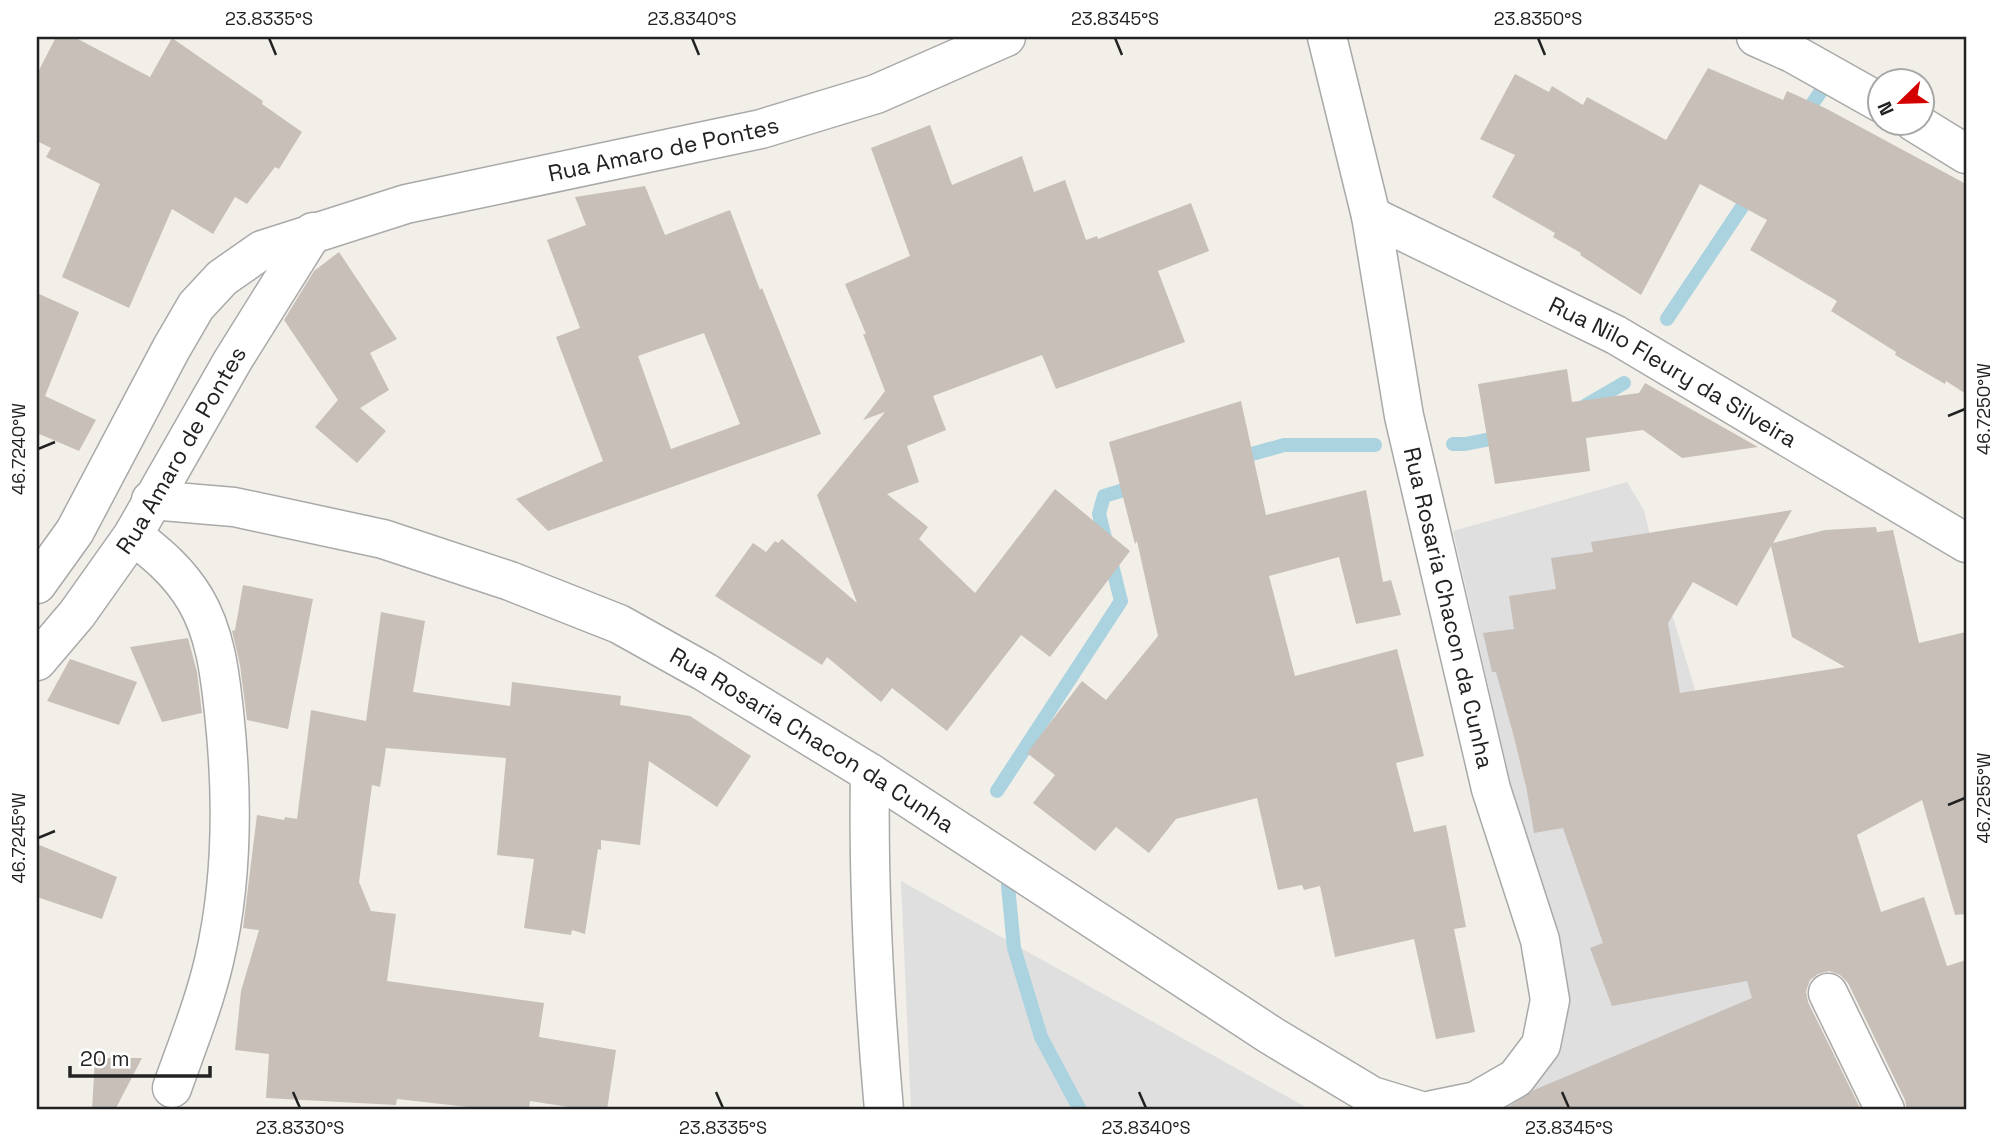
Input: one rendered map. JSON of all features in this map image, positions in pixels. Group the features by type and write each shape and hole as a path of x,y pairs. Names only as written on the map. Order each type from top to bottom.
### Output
{"street":[{"name":"Rua Amaro de Pontes","path":"37,584 75,531 196,306 222,278 262,250 406,204 761,129 876,94 1006,37"},
{"name":"Rua Rosaria Chacon da Cunha","path":"1327,37 1371,216 1404,416 1491,789 1540,940 1550,1000 1541,1045 1516,1078 1476,1101 1432,1110"},
{"path":"1756,37 1792,53 1867,95"},
{"path":"1937,136 1966,154"},
{"name":"Rua Nilo Fleury da Silveira","path":"1371,216 1616,335 1966,543"},
{"name":"Rua Amaro de Pontes","path":"37,661 77,614 133,535 233,360 313,232"},
{"name":"Rua Rosaria Chacon da Cunha","path":"151,500 234,507 383,540 510,581 619,624 705,672 870,773 1272,1036 1372,1096 1418,1110"},
{"path":"37,528 75,531"},
{"path":"133,535 174,569 196,601 211,635 221,687 229,761 230,835 225,892 214,961 172,1088"},
{"path":"870,773 869,867 875,1010 884,1110"},
{"path":"1828,993 1885,1110"}],"shaded area":[{"path":"1627,482 1644,510 1656,561 1719,769 1756,971 1775,1110 1493,1110 1527,1094 1566,1010 1518,816 1453,531"},
{"path":"901,881 1311,1110 911,1110"}],"building":[{"path":"56,37 74,37 150,77 172,38 263,101 262,104 302,132 279,169 275,167 247,204 235,197 213,234 172,209 129,308 62,277 100,184 46,157 51,148 37,141 37,74"},
{"path":"1708,68 1783,100 1787,91 1867,131 1867,136 1877,136 1966,184 1966,394 1895,355 1896,352 1831,311 1837,301 1750,250 1767,220 1700,184 1641,295 1553,237 1555,233 1492,197 1515,155 1480,139 1515,74 1549,92 1552,86 1583,105 1587,97 1666,140"},
{"path":"930,125 952,185 1022,156 1034,192 1065,180 1086,240 1097,236 1098,239 1191,203 1209,251 1158,271 1185,342 1056,389 1042,355 933,396 946,430 907,446 919,482 887,494 928,527 919,539 975,593 1055,489 1130,551 1050,657 1021,635 947,731 892,688 881,702 827,657 822,665 715,596 753,543 766,552 775,541 778,543 782,539 857,603 817,495 885,412 863,420 885,391 863,334 866,334 845,284 910,256 871,148"},
{"path":"645,186 665,235 730,210 760,290 762,288 821,434 548,531 516,499 603,461 556,337 580,328 547,240 586,225 575,197","holes":["704,333 740,424 671,449 638,356"]},
{"path":"339,252 397,339 370,353 389,390 360,408 386,431 357,463 315,427 338,400 284,320 314,271"},
{"path":"37,293 79,312 45,396 96,420 79,451 37,433"},
{"path":"1567,369 1572,402 1639,393 1645,383 1758,447 1682,458 1643,430 1586,438 1590,471 1495,484 1478,384"},
{"path":"1241,401 1266,515 1366,490 1383,582 1391,580 1401,615 1356,624 1339,557 1269,576 1295,676 1397,649 1424,756 1396,763 1414,832 1446,825 1466,927 1454,929 1475,1032 1436,1039 1414,939 1335,957 1320,886 1304,890 1302,885 1278,890 1257,798 1176,819 1149,853 1116,827 1095,851 1033,803 1055,775 1027,753 1082,681 1106,700 1158,636 1137,541 1135,544 1109,442"},
{"path":"1792,510 1773,543 1825,530 1876,527 1877,532 1893,530 1919,643 1966,632 1966,914 1955,915 1922,800 1857,835 1881,912 1924,897 1947,966 1966,960 1966,1110 1907,1110 1905,1100 1848,983 1840,975 1829,971 1810,980 1806,991 1808,1002 1861,1110 1504,1110 1534,1090 1752,998 1747,981 1612,1006 1590,948 1603,943 1563,828 1534,833 1514,737 1496,672 1492,672 1483,633 1514,629 1509,596 1556,589 1551,558 1593,552 1591,542","holes":["1771,546 1792,637 1845,667 1680,693 1668,623 1693,582 1737,606"]},
{"path":"243,585 313,599 288,729 247,720 240,665 232,631 235,630"},
{"path":"381,612 425,621 413,692 510,706 512,682 621,696 620,705 690,716 751,756 717,807 649,761 640,845 601,840 585,934 572,930 571,935 524,928 534,859 497,855 506,758 386,748 380,787 372,785 359,882 371,911 396,914 387,981 544,1003 539,1037 616,1050 607,1110 588,1110 530,1101 529,1110 494,1110 397,1099 396,1105 266,1098 269,1054 235,1050 241,991 259,930 243,928 257,815 284,820 285,817 297,819 311,710 366,721"},
{"path":"188,638 197,672 202,713 162,722 130,647"},
{"path":"70,659 137,682 119,725 47,701"},
{"path":"37,844 117,877 102,919 37,897"},
{"path":"95,1058 142,1058 115,1110 92,1110"}],"waterway":[{"path":"1803,118 1831,76"},
{"path":"1667,319 1752,192"},
{"path":"1583,407 1624,383"},
{"path":"1453,444 1506,436"},
{"path":"1234,459 1284,445 1375,445"},
{"path":"997,791 1121,601 1099,514 1104,496 1137,486"},
{"path":"1008,886 1014,948 1041,1037 1080,1110"}]}
